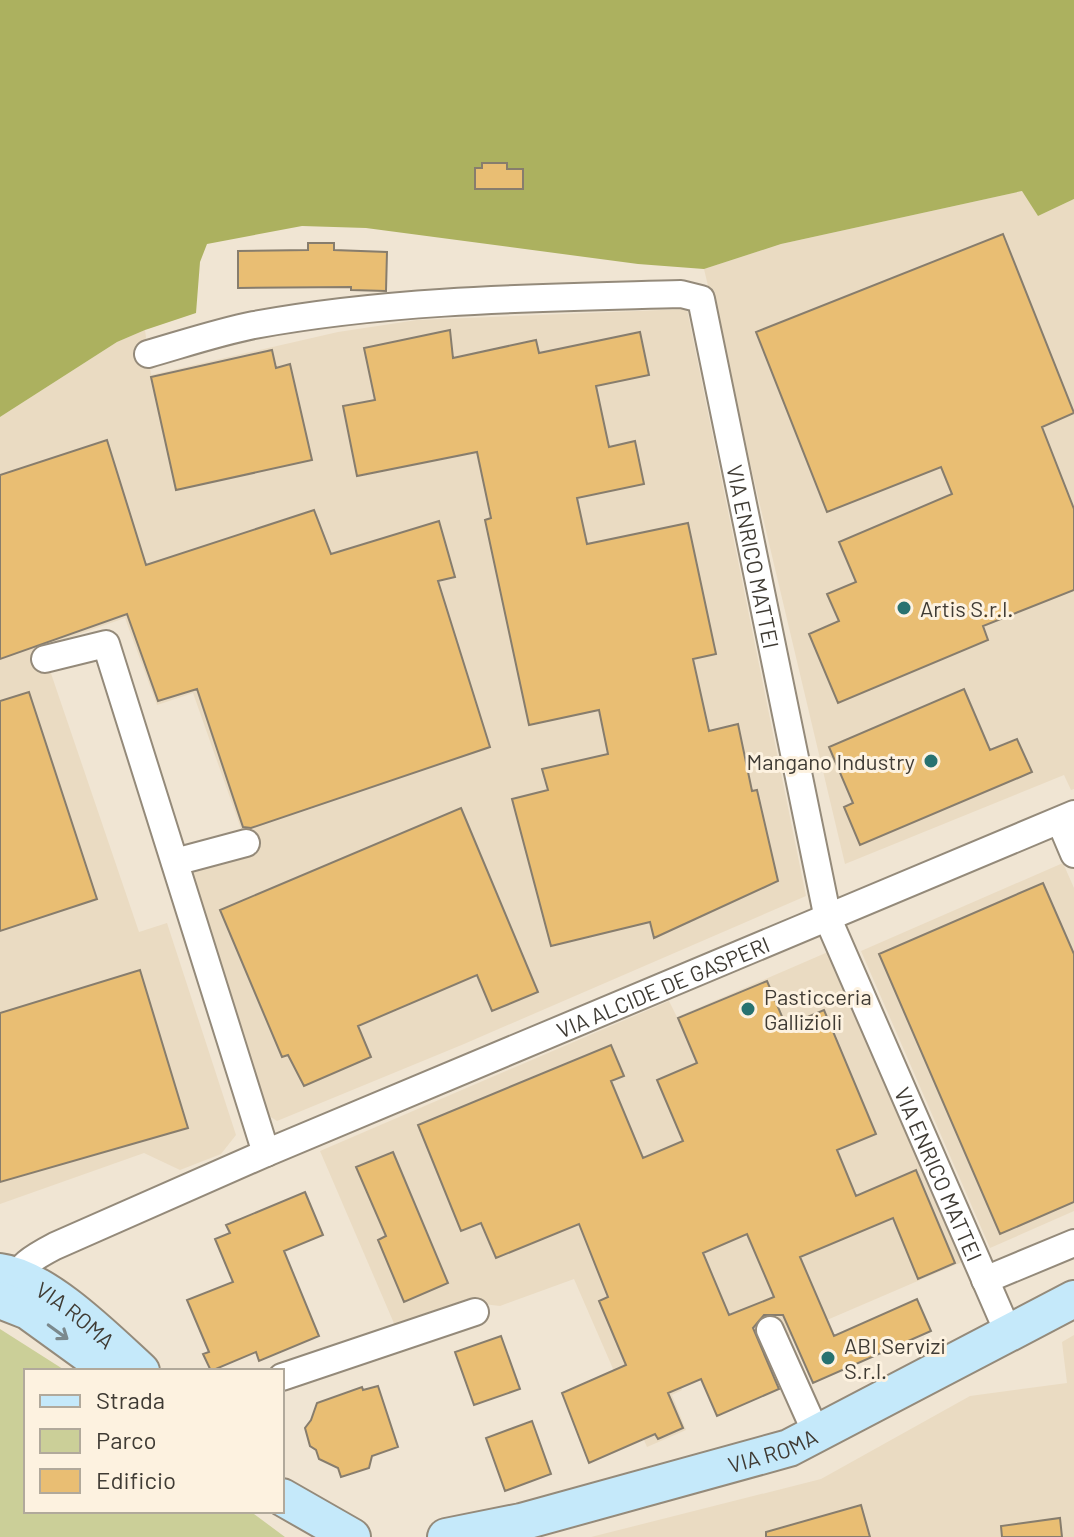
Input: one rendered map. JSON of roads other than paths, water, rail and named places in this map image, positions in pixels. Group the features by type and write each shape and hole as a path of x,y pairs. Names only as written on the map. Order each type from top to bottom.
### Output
{"street":[{"name":"VIA ENRICO MATTEI","path":"148,354 262,324 465,300 681,294 701,299 828,919 1008,1332"},
{"path":"45,659 106,644 266,1153"},
{"name":"VIA ALCIDE DE GASPERI","path":"5,1287 33,1257 55,1246 266,1153 1067,818 1074,854"},
{"path":"175,862 246,843"},
{"path":"985,1280 1074,1243"},
{"name":"VIA ROMA","path":"5,1287 108,1369"},
{"name":"VIA ROMA","path":"5,1287 91,1324 139,1369"},
{"name":"VIA ROMA","path":"446,1537 521,1522 789,1448 1074,1299"},
{"path":"284,1376 475,1312"},
{"path":"770,1330 817,1435"},
{"path":"284,1498 352,1537"}],"place":[{"name":"Artis S.r.l.","path":"904,608"},
{"name":"Mangano Industry","path":"931,761"},
{"name":"Pasticceria Gallizioli","path":"748,1009"},
{"name":"ABI Servizi S.r.l.","path":"828,1358"}]}
